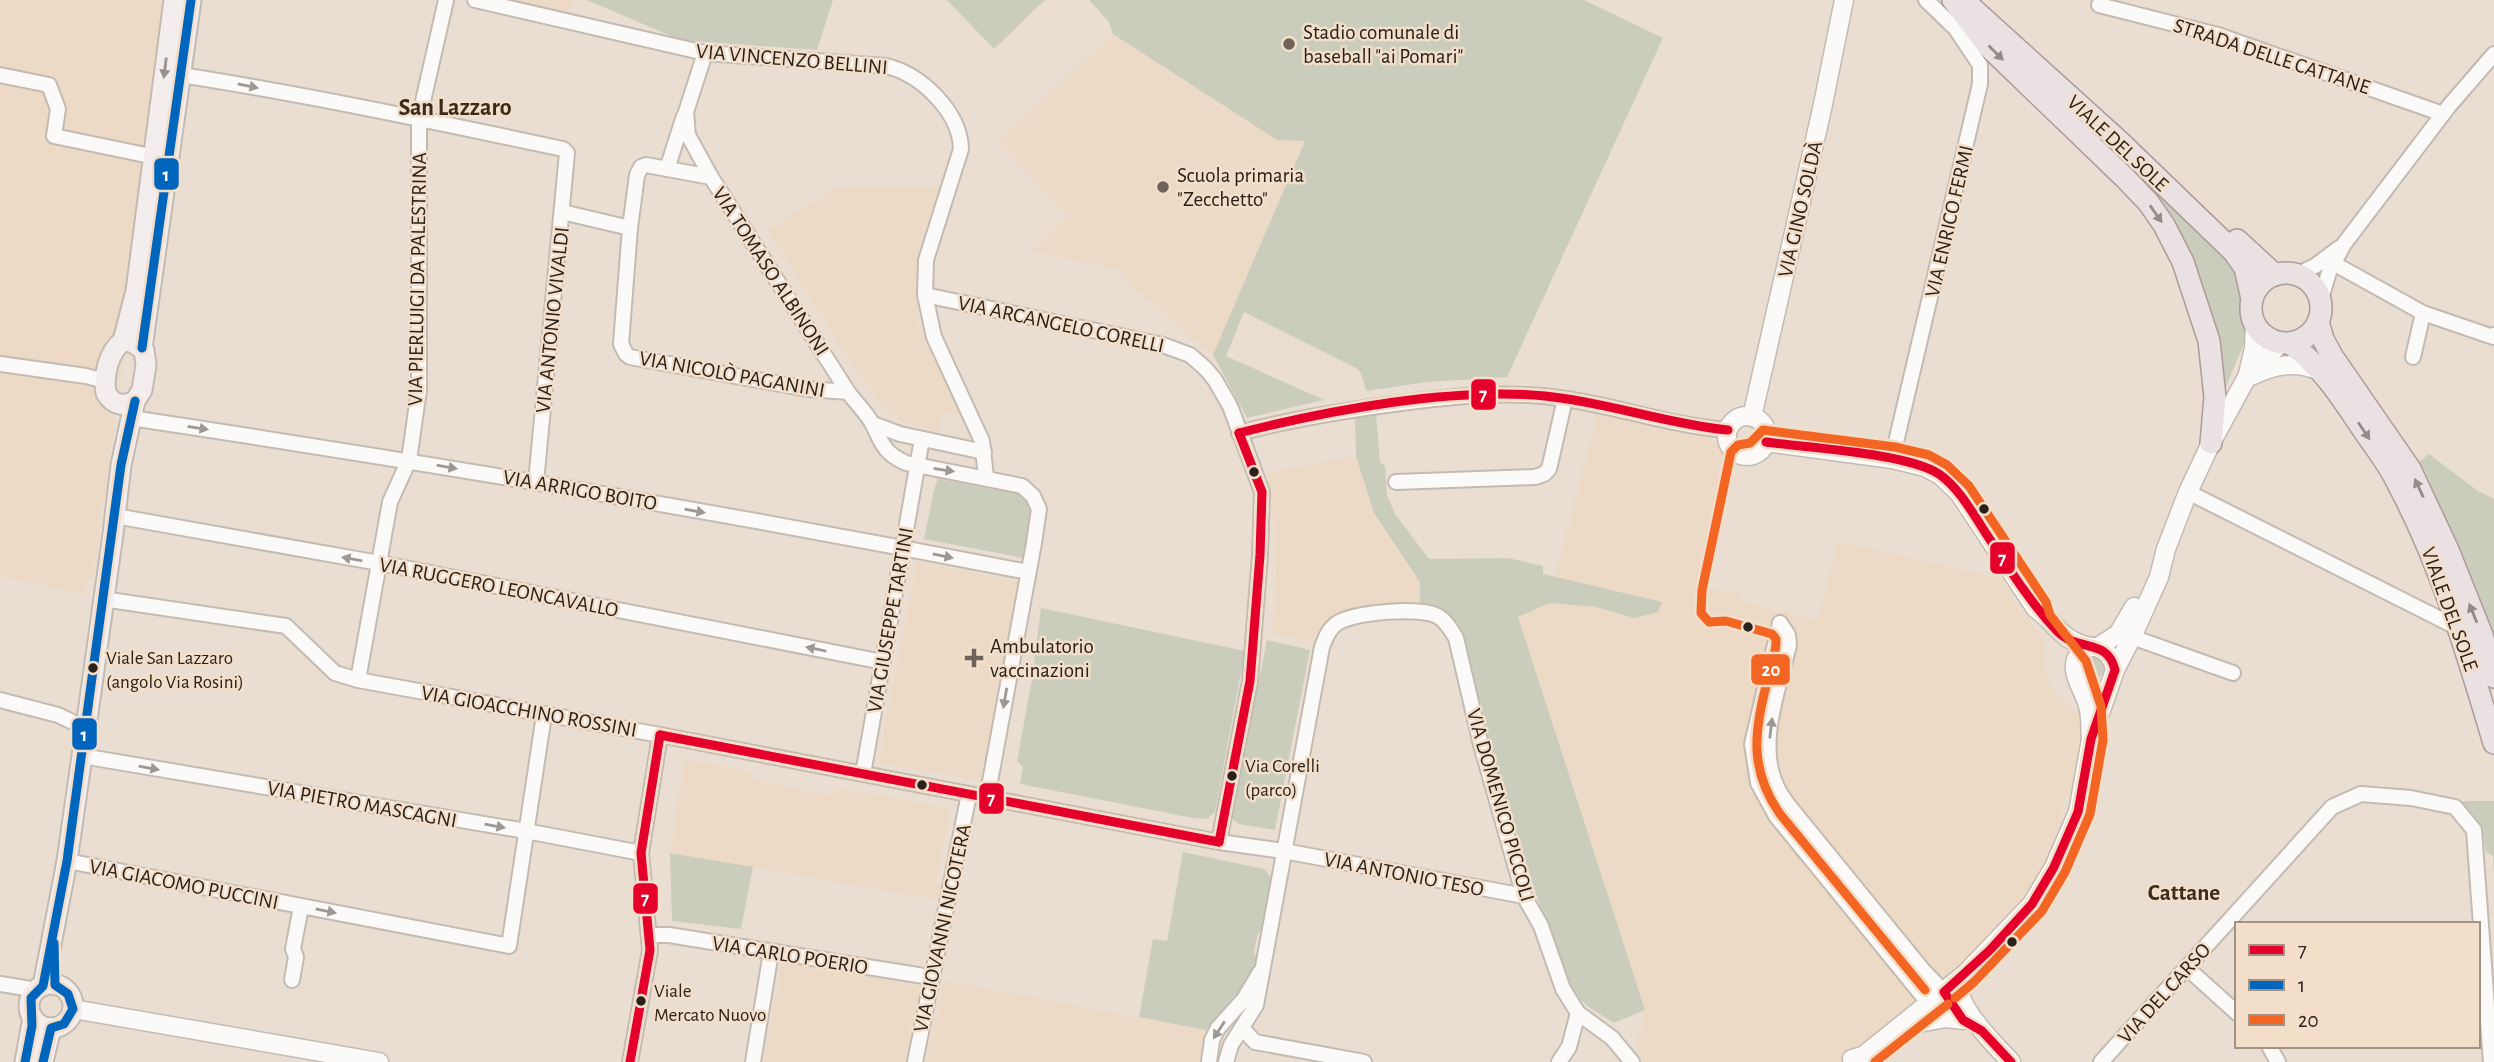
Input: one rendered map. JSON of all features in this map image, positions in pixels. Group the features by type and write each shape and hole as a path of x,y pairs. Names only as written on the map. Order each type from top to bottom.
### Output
{"main road":[{"path":"25,1062 33,1018 29,1006 45,987 66,862 122,454 133,410 142,390 146,365 146,358 132,344 136,291 174,0"},
{"path":"122,454 113,402 106,393 106,375 111,356 132,344 181,75 191,0"},
{"path":"1953,0 1988,46 2125,178 2148,202 2164,225 2183,261 2209,341 2215,397 2211,443"},
{"name":"VIALE DEL SOLE","path":"1963,0 2120,142 2234,252 2245,268 2255,324"},
{"name":"VIALE DEL SOLE","path":"1984,0 2285,275 2314,288 2323,339 2410,469 2448,550 2482,635 2494,677"},
{"path":"2252,299 2263,282 2285,275"},
{"path":"2286,343 2304,338 2319,312"},
{"path":"2255,324 2261,333 2271,340 2286,343 2311,359 2326,375"},
{"name":"VIALE DEL SOLE","path":"2326,375 2396,479 2431,551 2460,629 2494,743"},
{"path":"113,402 133,410"},
{"path":"33,1018 42,1026 51,1028 64,1024 73,1009 70,996 64,988 45,987"},
{"path":"43,1062 51,1028"}],"street":[{"name":"VIA PIERLUIGI DA PALESTRINA","path":"358,680 390,502 409,460 419,390 419,120 446,0"},
{"name":"VIA VINCENZO BELLINI","path":"475,0 705,54 886,66 909,75 932,94 953,120 961,135 961,149 926,260 925,295 934,337 977,426 984,452"},
{"name":"VIA GINO SOLDÀ","path":"1752,416 1819,123 1844,0"},
{"name":"VIA ENRICO FERMI","path":"1892,459 1980,84 1980,65 1956,29 1926,0"},
{"name":"STRADA DELLE CATTANE","path":"2099,5 2218,35 2443,114"},
{"path":"667,169 676,135 705,54"},
{"path":"2319,312 2333,263 2344,244 2443,114 2494,54"},
{"path":"0,75 49,85 58,108 54,135 155,157"},
{"path":"181,75 419,120"},
{"name":"VIA TOMASO ALBINONI","path":"685,112 688,135 711,177 848,392 873,424 877,438 890,453 895,458 917,466 986,477 1022,486 1037,504 1037,522 987,798"},
{"name":"VIA ANTONIO VIVALDI","path":"419,120 563,149 569,157 536,482"},
{"name":"VIA NICOLÒ PAGANINI","path":"711,177 646,165 641,167 637,175 621,344 626,354 630,357 808,389 848,392"},
{"path":"562,212 630,228"},
{"path":"2285,275 2315,266 2344,244"},
{"path":"2333,263 2423,313 2493,337 2494,335"},
{"name":"VIA ARCANGELO CORELLI","path":"925,295 1163,345 1190,355 1206,369 1230,406 1262,492 1250,681 1219,842"},
{"path":"2413,356 2423,313"},
{"path":"1851,1061 1863,1056 1900,1027 1934,990 1965,974 2032,904 2054,867 2078,812 2091,739 2112,674 2133,637 2159,578 2166,549 2188,492 2247,377 2254,348 2255,324"},
{"path":"2247,377 2286,343"},
{"path":"0,364 86,376 106,375"},
{"path":"2247,377 2267,368 2290,364 2310,367 2326,375"},
{"path":"1239,433 1354,410 1466,395 1565,399 1728,430"},
{"path":"1396,482 1535,477 1544,474 1549,469 1565,399"},
{"name":"VIA ARRIGO BOITO","path":"133,410 1028,572"},
{"path":"1752,416 1765,426 1766,442 1758,454 1748,457 1739,455 1729,444 1728,430 1735,420 1752,416"},
{"path":"873,424 888,431 984,452 986,477"},
{"path":"917,466 922,439"},
{"path":"1766,442 1892,459 1926,467 1940,475 1959,493 2036,608 2066,639 2107,651 2113,659 2112,674 2101,686 2090,686 2077,674 2039,620 2036,608"},
{"name":"VIA GIUSEPPE TARTINI","path":"863,774 917,466"},
{"path":"2188,492 2460,629"},
{"name":"VIA RUGGERO LEONCAVALLO","path":"115,516 379,564 883,662"},
{"path":"2091,739 2089,709 2077,674 2077,658 2082,651 2118,634 2150,572 2166,549"},
{"name":"VIA GIOACCHINO ROSSINI","path":"103,599 286,626 335,673 358,680 1219,842"},
{"name":"VIA DOMENICO PICCOLI","path":"1284,851 1327,633 1335,624 1346,618 1366,614 1424,611 1437,615 1456,638 1481,745 1524,896 1541,926 1563,989 1578,1013"},
{"path":"1934,990 1922,969 1797,817 1776,786 1768,752 1771,721 1789,645 1788,635 1780,623 1752,744 1758,783 1776,816 1934,990 1963,1020 1982,1031"},
{"path":"2133,637 2234,673"},
{"path":"0,700 58,715 85,728"},
{"path":"526,831 544,715"},
{"path":"633,1058 650,950 641,853 660,735"},
{"name":"VIA PIETRO MASCAGNI","path":"82,757 526,831 641,853"},
{"name":"VIA GIOVANNI NICOTERA","path":"915,1062 969,794"},
{"name":"VIA DEL CARSO","path":"2101,1062 2332,807 2361,794 2411,798 2455,807 2474,830 2491,1062"},
{"name":"VIA GIACOMO PUCCINI","path":"66,862 509,947 526,831"},
{"name":"VIA ANTONIO TESO","path":"1219,842 1284,851 1524,896"},
{"path":"1226,1062 1265,969 1284,851"},
{"name":"VIA GIACOMO PUCCINI","path":"292,981 296,957 293,949 301,906"},
{"name":"VIA CARLO POERIO","path":"650,935 669,935 930,977"},
{"path":"1851,1061 1881,1029 1934,990 1986,946 1999,939"},
{"path":"753,1062 771,952"},
{"path":"2187,968 2235,1011"},
{"path":"1965,974 1960,992 1964,1003 1982,1031 2011,1062"},
{"path":"0,984 45,987"},
{"path":"1209,1062 1218,1028 1250,1002"},
{"path":"73,1009 379,1062"},
{"path":"1559,1062 1569,1047 1578,1013 1612,1038 1632,1062"},
{"path":"1900,1027 1923,1020 1963,1020"},
{"path":"1242,1028 1255,1042 1364,1062"}],"shaded area":[{"path":"0,0 171,0 119,389 113,392 110,418 115,421 93,579 88,578 87,595 0,576"},
{"path":"513,0 574,0 567,13"},
{"name":"Scuola primaria \"Zecchetto\"","path":"1113,34 1189,84 1305,141 1213,355 1138,291 1119,270 1032,251 1067,214 997,142"},
{"path":"838,187 940,187 918,252 915,288 919,323 962,415 942,413 939,432 899,421 883,406 850,361 768,230"},
{"path":"1597,414 1664,423 1702,433 1720,444 1727,452 1730,459 1707,588 1740,594 1740,601 1818,620 1838,541 2003,579 2014,595 2012,598 2020,610 2023,609 2044,641 2051,687 2063,702 2081,714 2084,738 2080,766 2071,796 2065,798 2061,817 2064,826 2051,865 1998,934 1942,981 1919,983 1919,1001 1849,1062 1643,1062 1636,1047 1645,1010 1518,617 1550,603 1596,607 1634,618 1661,602 1555,577"},
{"path":"1356,456 1374,513 1420,582 1420,607 1362,611 1317,643 1272,634 1276,574 1267,472"},
{"path":"918,562 1021,582 986,780 980,784 977,784 977,780 888,764 885,767 878,762"},
{"path":"688,760 748,770 755,780 827,795 840,788 947,808 950,814 936,882 945,889 943,901 670,853 683,765"},
{"path":"784,962 924,986 915,1062 764,1062 781,964"},
{"path":"947,981 1210,1031 1208,1062 926,1062 943,983"}],"green space":[{"path":"587,0 833,0 817,50 680,40"},
{"path":"947,0 1045,0 994,49"},
{"path":"1089,0 1584,0 1663,38 1507,377 1427,382 1366,391 1361,373 1356,368 1244,312 1226,356 1324,400 1247,418 1213,355 1305,141 1277,140 1113,34 1109,22"},
{"path":"2109,149 2166,203 2217,245 2245,278 2250,328 2222,397 2183,239"},
{"path":"1376,413 1380,462 1385,466 1387,495 1395,514 1429,559 1508,558 1543,566 1543,574 1662,602 1658,612 1634,618 1596,607 1550,603 1518,617 1645,1010 1614,1023 1576,996 1560,967 1497,774 1462,635 1454,622 1445,615 1420,607 1420,582 1374,513 1356,456 1355,416"},
{"path":"2429,454 2478,491 2494,499 2494,677 2410,469"},
{"path":"938,479 1022,495 1032,509 1023,558 924,539"},
{"path":"1041,608 1245,651 1215,812 1207,819 1020,784 1023,767 1017,761 1032,679"},
{"path":"1267,640 1310,650 1275,830 1239,824 1232,818"},
{"path":"2090,656 2098,656 2105,663 2105,671 2098,678 2090,678 2083,671 2083,663"},
{"path":"2456,801 2494,801 2494,878 2493,856 2486,852 2476,824"},
{"path":"1183,852 1264,869 1271,877 1264,927 1257,936 1254,953 1257,958 1251,981 1210,1031 1139,1017 1153,939 1167,941"},
{"path":"670,853 753,867 741,929 672,921"}],"transit line":[{"name":"1","path":"142,348 191,0"},
{"name":"7","path":"1239,433 1391,402 1509,394 1568,399 1728,430"},
{"name":"1","path":"25,1062 32,1026 31,998 43,986 67,861 121,465 135,401"},
{"name":"20","path":"1925,990 1780,814 1763,782 1757,734 1776,639 1772,634 1726,621 1709,622 1701,613 1702,590 1731,452 1738,445 1750,443 1763,430 1895,447 1929,455 1947,465 1969,486 2046,602 2050,615 2086,661 2101,706 2103,740 2090,814 2065,872 2042,911 1974,982 1955,998"},
{"name":"7","path":"1219,842 1250,681 1260,555 1262,492 1239,433"},
{"name":"7","path":"1766,442 1881,456 1924,467 1939,474 1965,501 2019,583 2057,631 2065,638 2106,653 2115,670 2091,739 2078,812 2054,867 2032,904 1990,950 1944,992 1963,1020 1982,1031 2011,1062"},
{"name":"7","path":"660,735 1219,842"},
{"name":"7","path":"630,1062 650,950 641,853 660,735"},
{"name":"1","path":"43,1062 51,1028 64,1024 73,1009 68,994 55,985 54,943"},
{"name":"20","path":"1875,1062 1948,1004"}],"place":[{"name":"Stadio comunale di baseball \"ai Pomari\"","path":"1289,44"},
{"name":"Scuola primaria \"Zecchetto\"","path":"1163,187"},
{"name":"Ambulatorio vaccinazioni","path":"974,658"},
{"name":"Viale San Lazzaro (angolo Via Rosini)","path":"93,668"},
{"name":"Via Corelli (parco)","path":"1232,776"},
{"name":"Viale Mercato Nuovo","path":"641,1001"}],"district":[{"name":"San Lazzaro","path":"455,107"},
{"name":"Cattane","path":"2184,892"}]}
